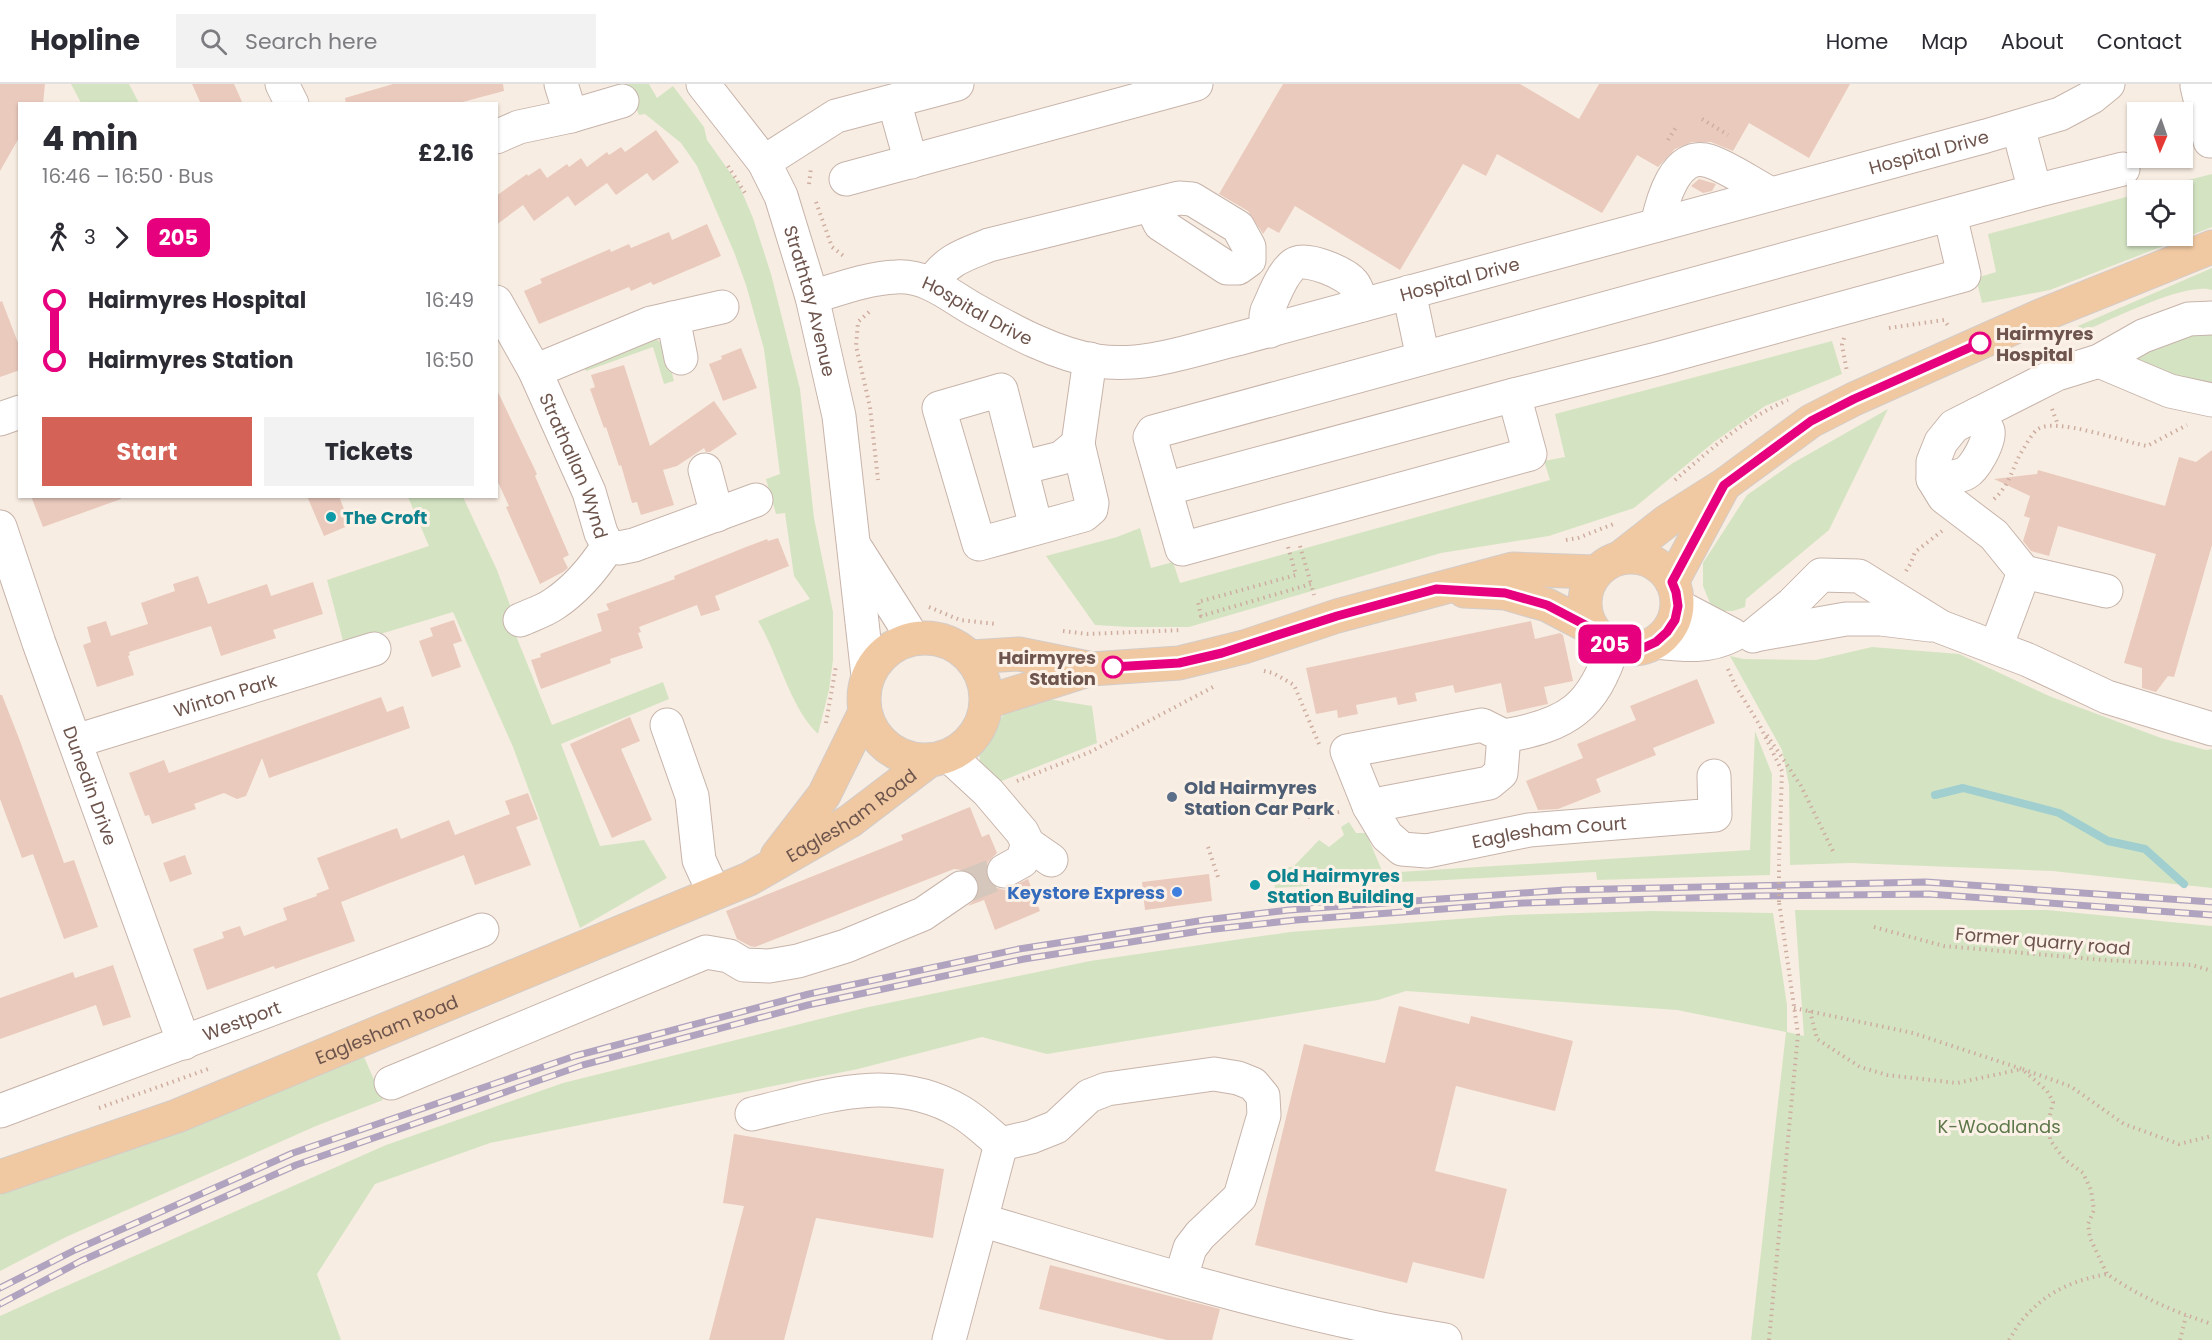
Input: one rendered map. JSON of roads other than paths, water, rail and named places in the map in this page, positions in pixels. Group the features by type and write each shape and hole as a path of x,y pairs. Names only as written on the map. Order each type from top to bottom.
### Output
{"main road":[{"path":"1602,637 1585,614 1584,600 1588,585 1608,565 1667,521 1724,485 1811,421 1854,399 2040,316 2212,247"},
{"path":"1436,589 1505,593 1547,605 1628,650 1643,648 1656,642 1675,620 1675,594 1724,485"},
{"path":"987,702 1091,669 1179,663 1244,647 1337,616 1513,569 1608,565 1636,556 1662,568 1675,594"},
{"path":"929,637 945,640 959,647 971,657 986,686 987,702 984,719 976,734 964,747 940,758 913,759 897,754 872,730 865,712 864,694 868,676 877,660 887,650 913,638 929,637"},
{"path":"971,657 1019,654 1091,669"},
{"name":"Eaglesham Road","path":"769,867 824,795 865,712"},
{"name":"Eaglesham Road","path":"0,1177 177,1116 749,879 850,821 940,758"}],"street":[{"path":"282,84 291,102"},
{"path":"561,84 570,116"},
{"name":"Strathtay Avenue","path":"703,84 764,162 781,196 812,297 839,416 868,676"},
{"path":"764,162 836,116 957,84"},
{"path":"846,179 1196,84"},
{"name":"Hospital Drive","path":"812,297 865,282 898,276 932,283 975,310 1049,348 1090,359 1140,363 1270,331 2018,127 2060,114 2092,97 2108,84"},
{"path":"2204,84 2197,86 2210,141 2212,141"},
{"path":"498,136 519,127 570,116 622,101"},
{"path":"894,101 911,162"},
{"path":"2018,127 2035,191"},
{"path":"1657,225 1662,201 1681,166 1688,162 1707,160 1771,194"},
{"path":"1514,395 1530,454 1293,528 1182,549 1150,437 1153,432 2123,169"},
{"path":"932,283 941,268 960,256 989,245 1151,205"},
{"path":"1165,489 1964,275 1950,215"},
{"path":"1270,331 1267,311 1287,270 1296,263 1309,262 1333,270 1351,280 1362,305"},
{"path":"1409,292 1423,358"},
{"name":"Strathallan Wynd","path":"498,306 535,371 590,492 601,533 608,546 619,548 634,545 756,500"},
{"name":"Strathallan Wynd","path":"535,371 651,323 722,307"},
{"path":"673,318 681,358"},
{"path":"2106,591 2024,572 1994,535 1944,497 1932,479 1933,462 1941,441 1954,426 2057,374 2099,361 2143,336 2189,319 2212,318"},
{"path":"1036,527 1001,390 939,408 980,544 1084,515 1091,509 1092,503 1078,444 1090,359"},
{"path":"2099,361 2170,392 2202,412"},
{"path":"0,419 18,413"},
{"path":"1021,468 1061,458 1078,444"},
{"path":"705,470 717,515"},
{"name":"Dunedin Drive","path":"0,527 39,643 184,1043"},
{"name":"Strathtay Avenue","path":"853,543 913,638"},
{"path":"520,620 552,606 566,595 597,563 608,546"},
{"path":"1996,647 2024,572"},
{"path":"1734,638 1792,604 1821,574 1859,576 1941,627 1996,647 2107,697 2210,723"},
{"path":"1845,619 1859,576"},
{"path":"1675,594 1734,638"},
{"path":"1656,642 1681,645 1845,619 1881,619 1941,627"},
{"path":"1369,806 1489,783 1501,773 1504,736 1567,718 1592,694 1606,669 1602,637"},
{"name":"Winton Park","path":"76,741 374,649"},
{"path":"666,724 692,796 699,860 714,893"},
{"name":"Eaglesham Court","path":"1504,736 1482,725 1347,751 1369,806 1387,836 1402,849 1427,851 1529,830 1715,815 1714,776"},
{"path":"940,758 988,792 1040,852 1004,871"},
{"path":"391,1083 706,952 729,956 744,965 769,966 798,961 846,946 923,914 961,888"},
{"name":"Westport","path":"0,1111 482,930"},
{"path":"1001,1144 1031,1137 1056,1127 1089,1096 1107,1089 1214,1074 1238,1078 1253,1084 1263,1096 1264,1114 1240,1197 1200,1235 1190,1248 1180,1277"},
{"path":"752,1114 850,1091 907,1091 932,1098 962,1112 1001,1144"},
{"path":"949,1340 1001,1144"},
{"path":"981,1220 1180,1277 1359,1324 1445,1340"}],"waterway":[{"path":"1935,795 1963,788 2059,813 2108,841 2145,849 2184,884"}],"tunnel":[{"path":"961,888 1004,871"}],"railway":[{"path":"0,1288 75,1250 293,1153 575,1056 809,994 1019,949 1205,920 1289,910 1565,890 1926,882 2212,902"},
{"path":"0,1304 81,1261 296,1165 583,1065 808,1005 1024,959 1206,930 1296,920 1523,903 1754,896 1929,894 2212,915"}],"place":[{"name":"Hairmyres Hospital","path":"1980,343"},
{"name":"The Croft","path":"331,517"},
{"name":"Hairmyres Station","path":"1113,667"},
{"name":"Old Hairmyres Station Car Park","path":"1172,797"},
{"name":"Old Hairmyres Station Building","path":"1255,885"},
{"name":"Keystore Express","path":"1177,892"}],"park label":[{"name":"K-Woodlands","path":"1999,1126"}]}
